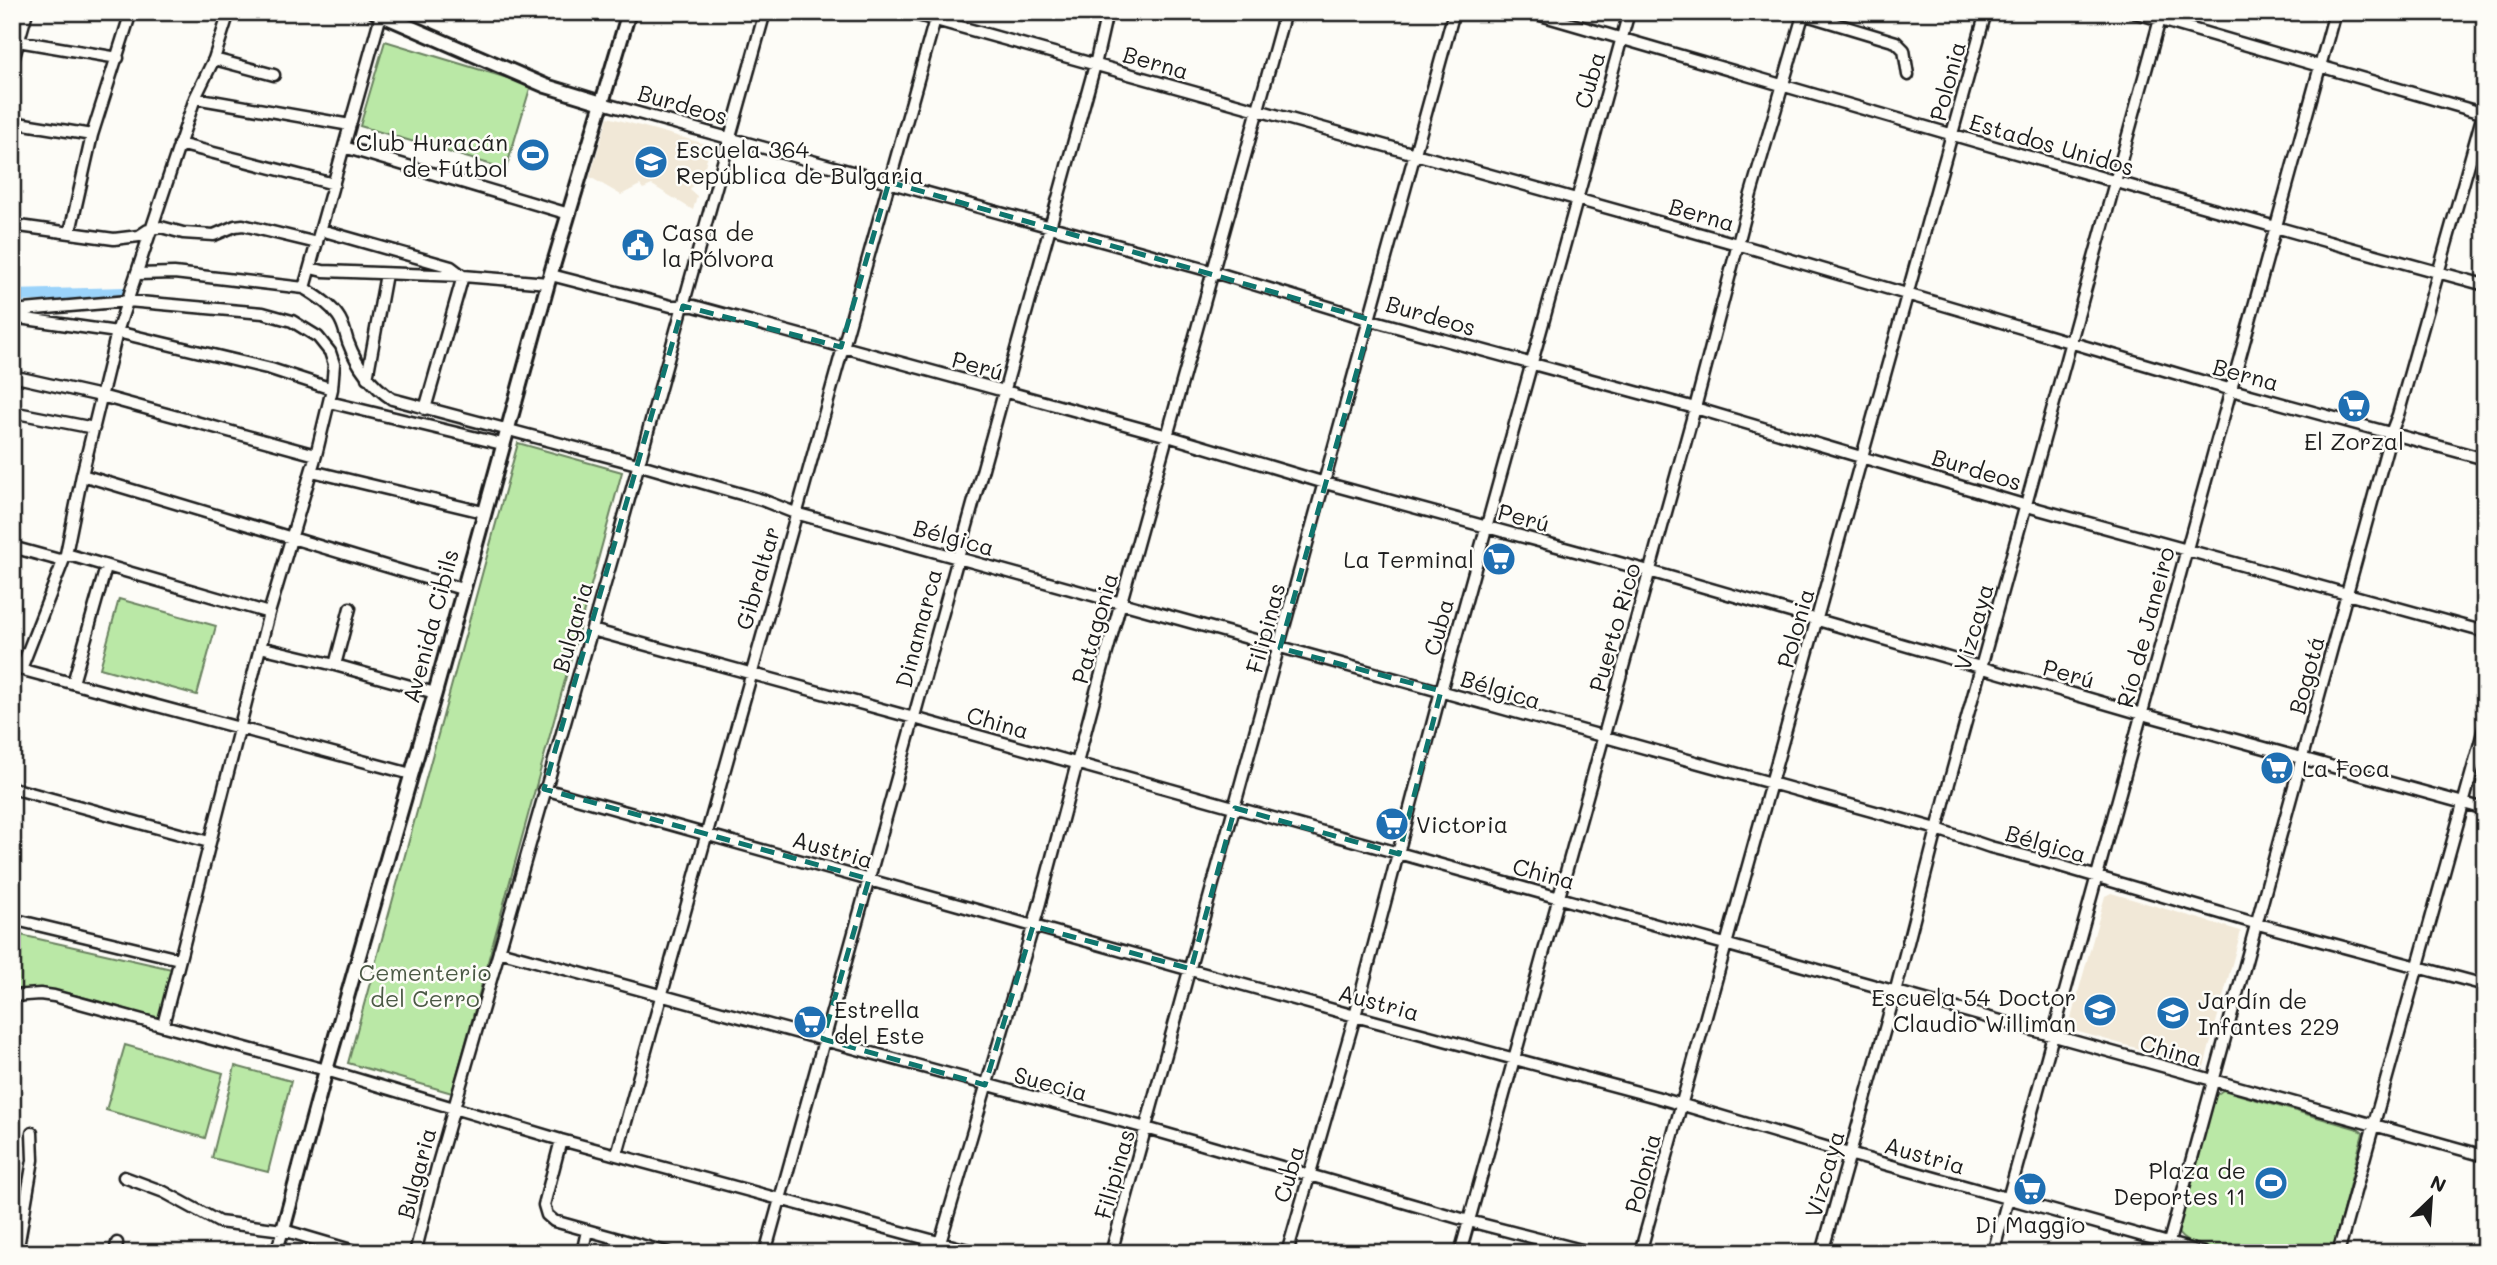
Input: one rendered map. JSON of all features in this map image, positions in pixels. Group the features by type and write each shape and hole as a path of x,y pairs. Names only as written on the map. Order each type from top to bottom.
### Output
{"street":[{"path":"12,64 27,12"},
{"path":"70,232 92,135 131,12"},
{"path":"229,12 214,59 195,98 117,332 64,558 17,668 411,774"},
{"name":"Avenida Cibils","path":"276,1253 435,693 502,444 629,12"},
{"name":"Bulgaria","path":"415,1253 765,12"},
{"name":"Berna","path":"907,12 936,16 1095,65 1738,244 2071,344 2485,459"},
{"name":"Dinamarca","path":"765,1253 1095,65 1107,12"},
{"name":"Patagonia","path":"938,1248 1033,926 1285,12"},
{"name":"Filipinas","path":"1111,1253 1454,12"},
{"name":"Estados Unidos","path":"1530,12 2115,183 2485,285"},
{"name":"Cuba","path":"1287,1253 1355,1016 1485,527 1629,12"},
{"name":"Polonia","path":"1640,1253 1986,12"},
{"path":"2133,12 2161,16 2320,67 2484,112"},
{"name":"Río de Janeiro","path":"1993,1253 2335,12"},
{"path":"304,288 378,13"},
{"name":"Burdeos","path":"378,13 546,86 602,103 1214,272 1371,320 1695,408 2027,506 2485,632"},
{"path":"1803,13 1896,42 1904,50 1908,75"},
{"name":"Puerto Rico","path":"1460,1253 1803,13"},
{"name":"Gibraltar","path":"617,1154 841,347 936,16"},
{"name":"Vizcaya","path":"1822,1253 2161,16"},
{"path":"18,41 118,58"},
{"path":"214,59 274,75"},
{"path":"195,98 350,125"},
{"name":"Bogotá","path":"2167,1248 2391,433 2484,112"},
{"path":"12,122 92,135"},
{"path":"179,144 334,184"},
{"path":"344,147 569,214"},
{"path":"12,225 114,239 139,236 153,228 161,227 183,233 214,235 243,225 317,243"},
{"path":"321,230 451,267 463,276 425,409"},
{"name":"Perú","path":"311,268 386,274 549,279 671,306 694,306 1168,436 1325,484 1649,571 2141,714 2485,809"},
{"path":"138,274 174,273 304,288 337,314 367,378"},
{"path":"367,378 386,274"},
{"path":"12,311 128,300 263,313 292,321 318,337 330,352 334,364 332,389 312,471 269,613 163,1025"},
{"path":"12,317 117,332 271,369 332,389"},
{"path":"12,376 101,396 316,455"},
{"name":"Bélgica","path":"367,378 378,390 392,399 425,409 507,428 637,464 762,500 795,513 1937,829 1969,841 2258,924 2485,985"},
{"path":"329,402 502,444"},
{"path":"12,412 94,428"},
{"path":"312,471 483,512"},
{"path":"82,475 462,589"},
{"path":"12,547 106,567 269,613"},
{"path":"73,683 106,567"},
{"path":"335,665 350,608"},
{"name":"China","path":"592,630 2485,1156"},
{"path":"260,647 435,693"},
{"path":"2338,1253 2485,724"},
{"path":"12,788 209,842"},
{"name":"Austria","path":"544,789 1355,1016 1515,1058 2009,1198 2167,1248 2204,1253"},
{"path":"12,919 178,959"},
{"name":"Suecia","path":"499,951 1146,1128 1469,1221 1593,1253"},
{"path":"12,996 54,996 326,1070 561,1140 780,1198 938,1248 979,1253"},
{"path":"17,1253 33,1160 32,1133"},
{"path":"561,1140 544,1205 545,1212 554,1221 669,1253"},
{"path":"124,1177 164,1192 219,1222 283,1230 361,1253"},
{"path":"582,1253 587,1231"}],"highlighted area":[{"path":"889,182 1371,320 1280,648 1441,691 1399,854 1235,808 1191,969 1033,926 985,1085 823,1039 869,879 544,789 683,306 841,347"}],"shaded area":[{"name":"Escuela 364 República de Bulgaria","path":"608,117 706,144 704,149 709,151 703,173 699,173 690,190 697,196 693,210 652,185 643,189 640,185 621,195 590,177"},
{"path":"2111,893 2241,931 2204,1067 2068,1029 2105,896"}],"green space":[{"path":"385,41 531,85 506,169 360,126"},
{"name":"Cementerio del Cerro","path":"518,443 622,472 452,1093 348,1063"},
{"path":"119,599 216,626 197,695 100,668"},
{"path":"12,933 176,970 163,1020 66,993 46,990 12,992"},
{"path":"125,1045 223,1073 205,1138 106,1110"},
{"path":"235,1066 291,1081 268,1172 212,1158"},
{"name":"Plaza de Deportes 11","path":"2223,1090 2358,1129 2363,1133 2332,1253 2222,1251 2201,1247 2185,1240 2177,1230 2215,1096"}],"waterway":[{"path":"12,296 126,293"}],"place":[{"name":"Club Huracán de Fútbol","path":"533,155"},
{"name":"Escuela 364 República de Bulgaria","path":"651,162"},
{"name":"Casa de la Pólvora","path":"638,245"},
{"name":"El Zorzal","path":"2354,406"},
{"name":"La Terminal","path":"1499,559"},
{"name":"La Foca","path":"2277,768"},
{"name":"Victoria","path":"1392,824"},
{"name":"Escuela 54 Doctor Claudio Williman","path":"2100,1010"},
{"name":"Jardín de Infantes 229","path":"2173,1013"},
{"name":"Estrella del Este","path":"810,1022"},
{"name":"Plaza de Deportes 11","path":"2271,1183"},
{"name":"Di Maggio","path":"2030,1189"}]}
